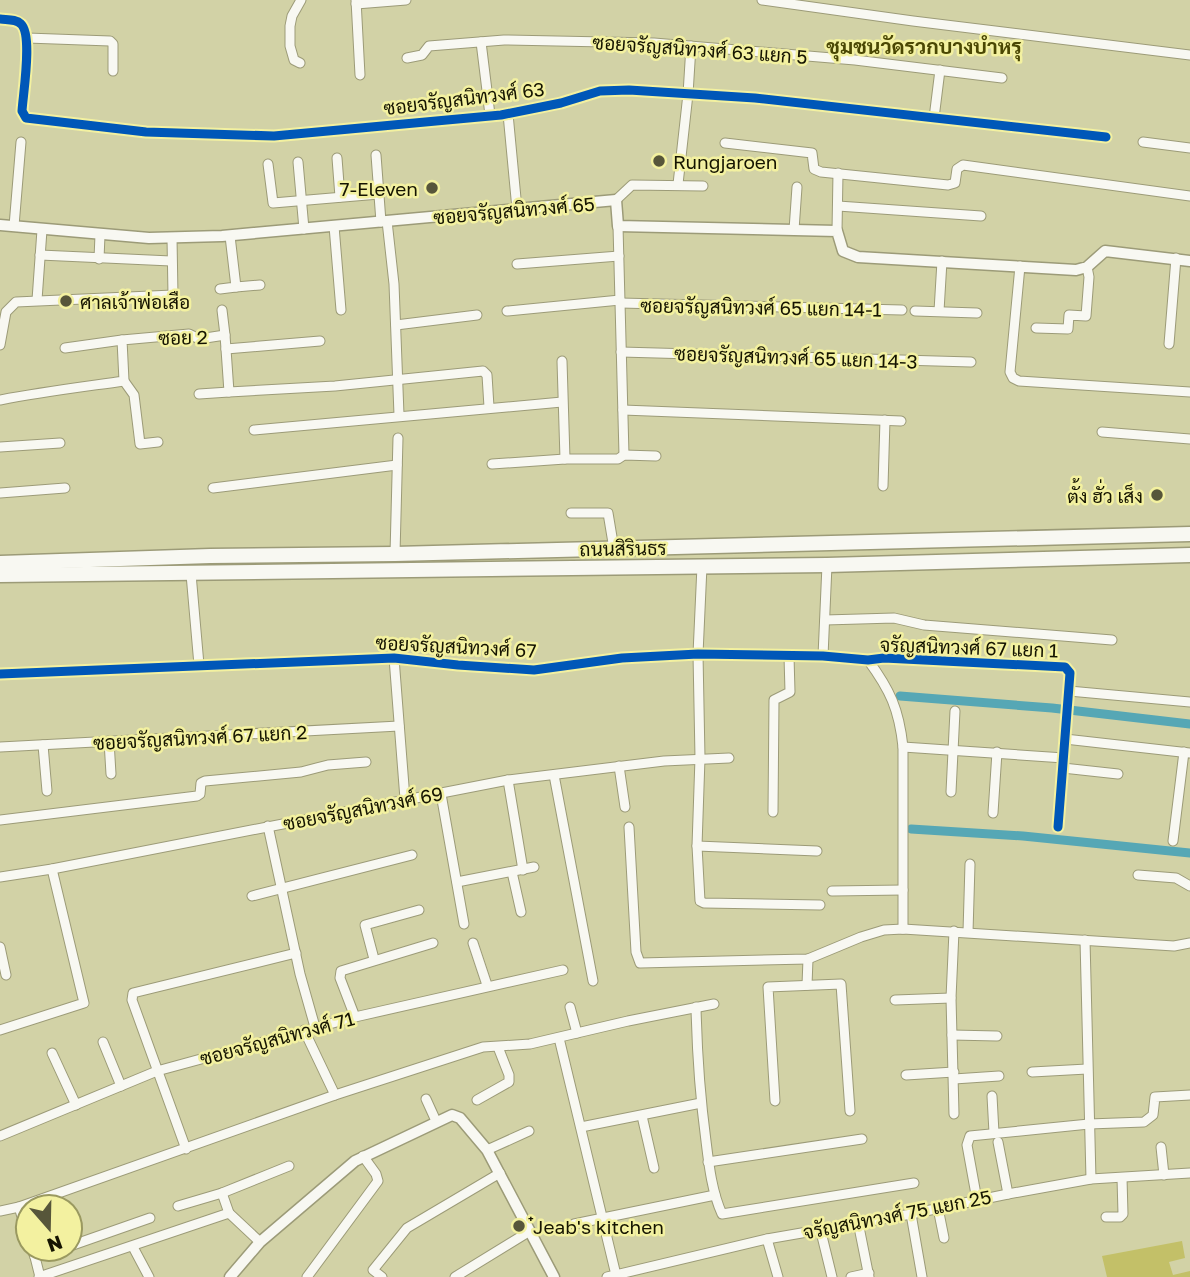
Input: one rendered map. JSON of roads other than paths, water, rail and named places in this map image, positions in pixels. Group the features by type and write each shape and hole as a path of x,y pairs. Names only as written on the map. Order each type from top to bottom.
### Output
{"main road":[{"name":"ถนนสิรินธร","path":"0,563 1190,534"},
{"path":"927,562 928,540"},
{"path":"911,562 912,541"},
{"name":"ถนนสิรินธร","path":"0,575 827,565 1190,555"},
{"name":"ถนนสิรินธร","path":"0,556 57,561"},
{"name":"ถนนสิรินธร","path":"0,584 69,575"}],"street":[{"path":"300,63 293,60 291,55 290,26 301,0"},
{"path":"360,75 356,2 406,0"},
{"path":"762,0 1190,55"},
{"path":"0,19 16,21 22,25 27,38 110,41 113,44 113,71"},
{"name":"ซอยจรัญสนิทวงศ์ 63","path":"27,38 22,111 26,118 146,132 274,136 508,114 561,103 600,91 629,90 755,98 1106,137"},
{"name":"ซอยจรัญสนิทวงศ์ 63 แยก 5","path":"407,58 422,55 429,46 590,40 691,46 1002,78"},
{"path":"481,42 490,116"},
{"path":"678,184 691,46"},
{"path":"934,118 940,71"},
{"path":"508,114 517,209"},
{"path":"14,226 20,142"},
{"path":"1143,142 1190,148"},
{"path":"725,143 812,153 816,171 948,185 955,183 957,169 963,165 1190,195"},
{"path":"376,155 379,194 394,284 399,415"},
{"path":"337,158 340,197"},
{"path":"298,162 304,229"},
{"path":"268,164 273,204 379,194"},
{"path":"838,173 837,231 840,246 848,255 1076,270 1087,267 1105,251 1190,261"},
{"path":"616,200 632,185 703,186"},
{"path":"794,230 797,187"},
{"name":"ซอยจรัญสนิทวงศ์ 65","path":"0,225 100,235 172,238 230,236 616,200 618,226 837,231"},
{"path":"838,206 981,216"},
{"path":"334,226 341,310"},
{"path":"618,226 624,454"},
{"path":"37,300 42,230"},
{"path":"99,259 100,235"},
{"path":"230,236 236,287"},
{"path":"0,345 6,312 16,302 173,295 172,238"},
{"path":"40,254 171,261"},
{"path":"517,264 619,256"},
{"path":"1169,344 1176,258"},
{"path":"939,311 942,261"},
{"path":"1020,266 1010,372 1013,378 1019,382 1190,392"},
{"path":"1036,328 1068,329 1069,315 1086,316 1089,277 1087,267"},
{"path":"220,289 260,285"},
{"name":"ซอยจรัญสนิทวงศ์ 65 แยก 14-1","path":"507,312 620,302 902,310"},
{"path":"222,310 225,335"},
{"path":"915,311 977,313"},
{"path":"396,325 477,315"},
{"name":"ซอย 2","path":"65,348 189,334 200,339 225,335 229,392"},
{"path":"122,340 124,381 134,395 140,444 158,442"},
{"path":"226,348 320,341"},
{"name":"ซอยจรัญสนิทวงศ์ 65 แยก 14-3","path":"621,352 971,362"},
{"path":"562,361 565,459"},
{"path":"199,394 398,380 483,371 487,374 489,408"},
{"path":"0,400 43,394 62,388 124,381"},
{"path":"254,430 562,402"},
{"path":"623,410 901,421"},
{"path":"883,486 885,420"},
{"path":"1102,432 1190,439"},
{"path":"395,554 398,438"},
{"path":"0,447 60,443"},
{"path":"492,464 565,459 618,459 624,454 656,456"},
{"path":"213,488 397,465"},
{"path":"0,493 65,488"},
{"path":"571,513 608,513 614,549"},
{"path":"823,656 827,565"},
{"path":"702,566 698,654 700,758 697,846 700,901 820,905"},
{"path":"191,574 199,665"},
{"path":"825,620 894,618 924,625 1112,640"},
{"name":"ซอยจรัญสนิทวงศ์ 67","path":"0,674 394,658 534,670 622,658 698,654 823,656 868,660"},
{"path":"773,812 774,700 790,692 789,656"},
{"path":"394,658 405,799"},
{"name":"จรัญสนิทวงศ์ 67 แยก 1","path":"868,660 884,658 1069,669 1069,691"},
{"path":"868,660 887,686 897,710 903,747 903,929"},
{"path":"1058,827 1069,691 1190,702"},
{"path":"951,792 955,711"},
{"name":"ซอยจรัญสนิทวงศ์ 67 แยก 2","path":"0,747 399,726"},
{"path":"1065,739 1187,752 1173,841"},
{"path":"109,741 111,774"},
{"path":"43,745 47,791"},
{"path":"903,747 997,752 1118,774"},
{"path":"993,813 997,752"},
{"name":"ซอยจรัญสนิทวงศ์ 69","path":"0,877 508,780 619,766 700,758 729,758"},
{"path":"0,820 197,796 200,794 201,782 205,781 300,772 328,765 366,762"},
{"path":"619,766 625,807"},
{"path":"554,775 593,981"},
{"path":"508,780 523,870"},
{"path":"441,794 464,923"},
{"path":"268,827 315,1027"},
{"path":"629,827 636,952 640,963 808,959 884,930 903,929 1174,946 1190,943"},
{"path":"697,846 817,851"},
{"path":"252,896 412,855"},
{"path":"968,932 970,864"},
{"path":"457,882 534,867"},
{"path":"0,1030 84,1003 52,869"},
{"path":"512,872 521,912"},
{"path":"1138,875 1176,878 1190,886"},
{"path":"832,891 903,890"},
{"path":"374,959 365,925 419,911"},
{"path":"954,931 951,998 954,1114"},
{"path":"1085,940 1091,1179"},
{"path":"355,1017 340,972 374,959 433,943"},
{"path":"473,943 487,985"},
{"path":"0,947 6,975"},
{"path":"186,1149 132,1000 133,993 296,953"},
{"path":"807,985 808,959"},
{"name":"ซอยจรัญสนิทวงศ์ 71","path":"0,1136 157,1071 355,1017 562,970"},
{"path":"775,1101 768,987 842,984 850,1111"},
{"path":"895,1000 951,998"},
{"path":"59,1193 335,1095 484,1047 530,1044 715,1004"},
{"path":"570,1007 577,1033"},
{"path":"696,1007 701,1103 708,1162 715,1195 724,1215 914,1183"},
{"path":"304,1030 335,1095"},
{"path":"952,1035 997,1037"},
{"path":"559,1038 603,1219 612,1276"},
{"path":"103,1042 121,1086"},
{"path":"477,1100 509,1082 498,1047"},
{"path":"52,1053 76,1105"},
{"path":"1032,1072 1087,1069"},
{"path":"906,1075 999,1076"},
{"path":"977,1200 967,1138 970,1136 1089,1124 1144,1122 1153,1115 1155,1097 1190,1095"},
{"path":"992,1096 994,1133"},
{"path":"426,1099 436,1121"},
{"path":"581,1127 701,1103"},
{"path":"230,1277 260,1242 330,1180 363,1156 452,1115 458,1116 487,1150 552,1276"},
{"path":"642,1116 654,1168"},
{"path":"487,1150 528,1131"},
{"path":"708,1162 862,1139"},
{"path":"998,1142 1008,1194"},
{"path":"1161,1147 1164,1175"},
{"path":"307,1277 377,1181 376,1174 363,1156"},
{"path":"178,1206 222,1193 289,1166"},
{"path":"382,1277 373,1270 407,1228 499,1173"},
{"name":"จรัญสนิทวงศ์ 75 แยก 25","path":"612,1276 767,1238 911,1214 1091,1179 1190,1173"},
{"path":"1106,1217 1120,1217 1124,1214 1122,1178"},
{"path":"222,1193 229,1213 260,1242"},
{"path":"574,1224 715,1195"},
{"path":"938,1208 944,1238"},
{"path":"39,1277 229,1213"},
{"path":"911,1214 922,1277"},
{"path":"84,1240 150,1218"},
{"path":"851,1277 869,1275 858,1222"},
{"path":"820,1228 832,1277"},
{"path":"455,1277 530,1231"},
{"path":"767,1238 778,1277"},
{"path":"134,1247 149,1277"}],"waterway":[{"path":"900,696 1052,708 1190,724"},
{"path":"911,829 1023,836 1190,853"}],"place":[{"name":"Rungjaroen","path":"659,161"},
{"name":"7-Eleven","path":"432,188"},
{"name":"ศาลเจ้าพ่อเสือ","path":"66,301"},
{"name":"ตั้ง ฮั่ว เส็ง","path":"1157,495"},
{"name":"๋Jeab's kitchen","path":"519,1226"}],"district":[{"name":"ชุมชนวัดรวกบางบำหรุ","path":"924,46"}]}
